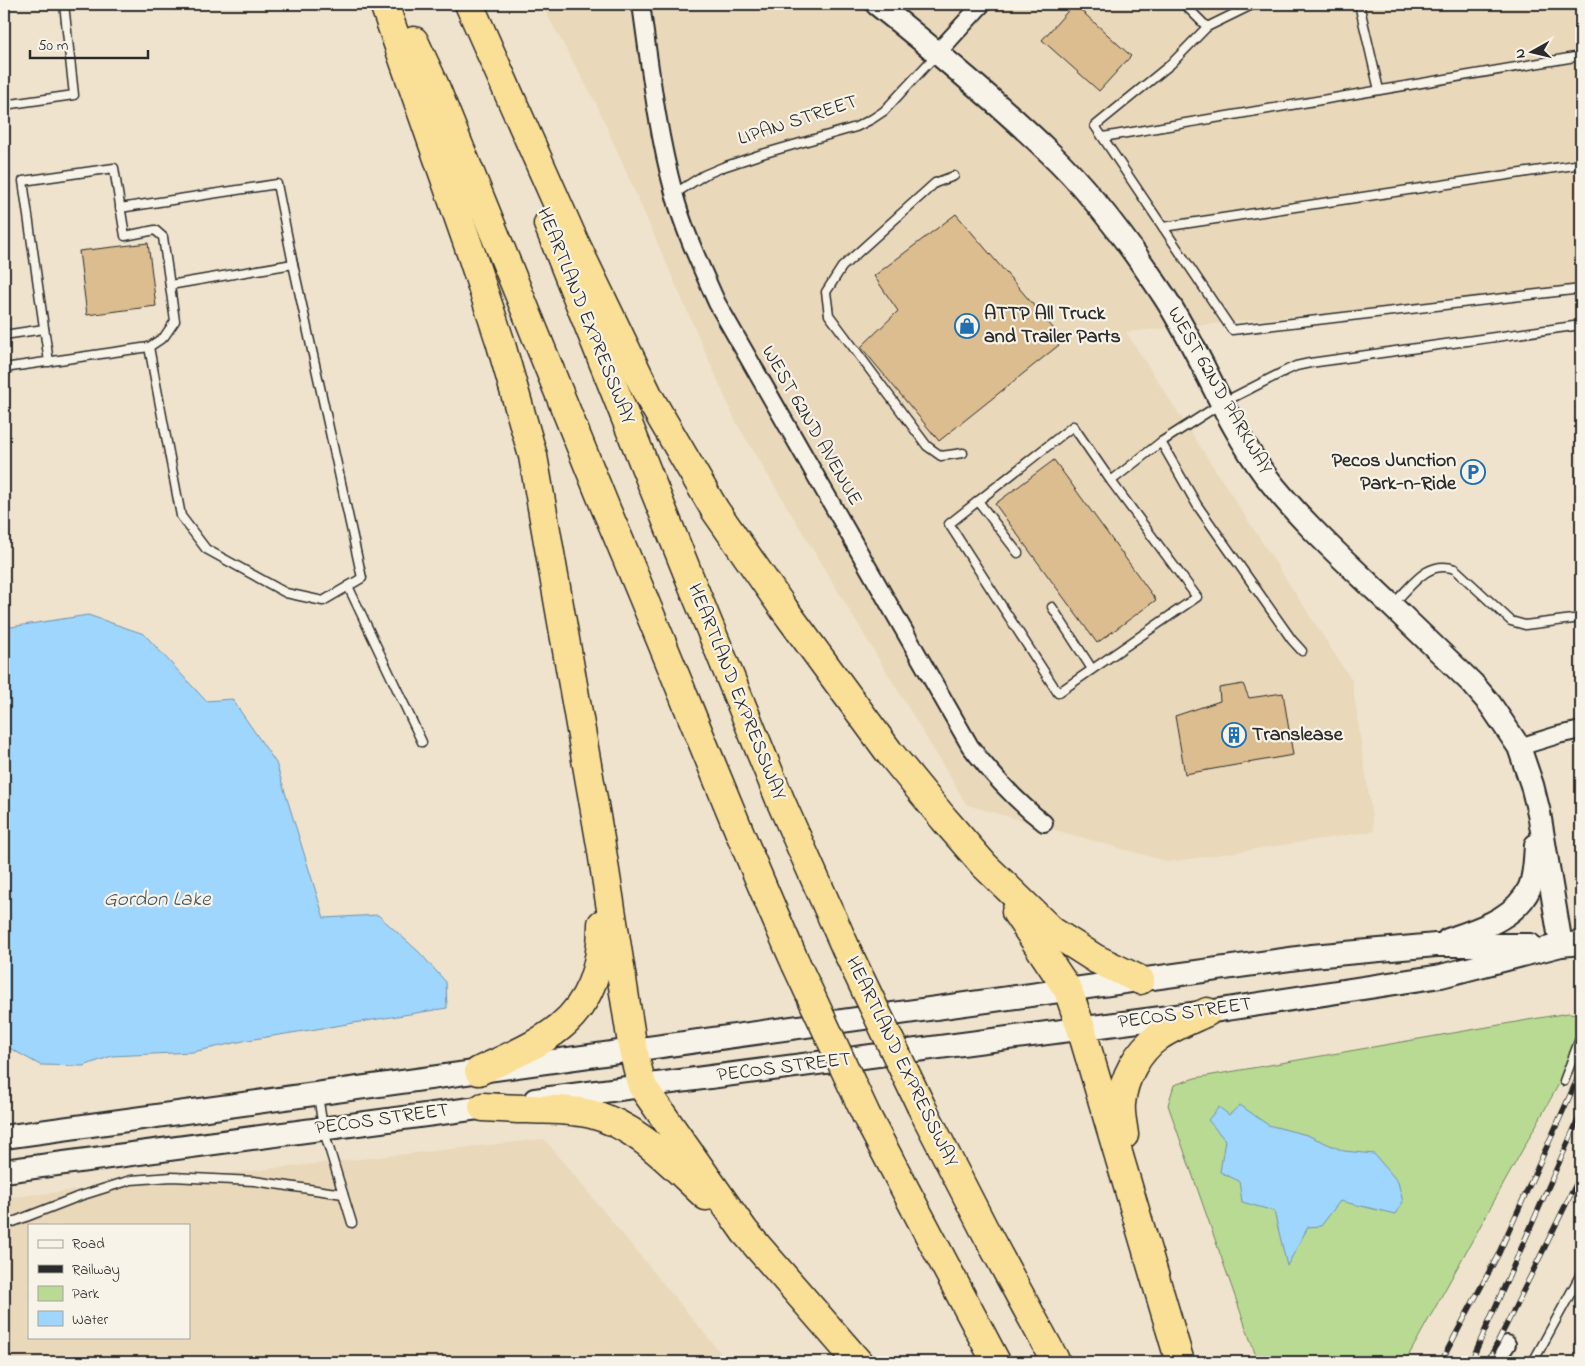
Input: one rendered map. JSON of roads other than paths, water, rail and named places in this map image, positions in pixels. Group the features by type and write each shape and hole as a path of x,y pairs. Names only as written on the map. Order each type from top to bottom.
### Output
{"highway":[{"path":"384,4 488,303 517,396 533,456 601,845 633,1050 642,1086 745,1232 858,1362"},
{"path":"396,4 434,84 731,814 796,964 867,1117 996,1362"},
{"name":"HEARTLAND EXPRESSWAY","path":"456,4 778,792 847,951 921,1106 983,1227 1056,1362"},
{"path":"469,4 574,241 649,397 715,510 784,609 889,752 984,865 1052,931 1096,959 1140,980"},
{"path":"479,1071 542,1040 561,1027 575,1012 588,993 599,964 602,942 601,845"},
{"path":"984,865 1068,990 1082,1028 1180,1362"},
{"path":"1132,1196 1121,1106 1125,1083 1133,1065 1152,1042 1161,1035 1207,1012"},
{"path":"483,1107 569,1110 592,1114 621,1126 654,1148 745,1232"}],"main road":[{"name":"WEST 62ND PARKWAY","path":"877,4 938,52 1051,154 1101,209 1137,256 1166,299 1185,331 1246,448 1266,476 1331,548 1472,683 1490,704 1519,747 1532,784 1574,944"},
{"path":"1436,945 1486,926 1516,908 1524,898 1533,874 1539,813"},
{"name":"PECOS STREET","path":"4,1137 1312,956 1436,945 1574,944"},
{"name":"PECOS STREET","path":"4,1170 1207,1012 1441,976 1574,944"}],"street":[{"name":"WEST 62ND AVENUE","path":"641,4 658,118 674,194 696,256 718,303 970,746 1004,787 1044,823"},
{"name":"LIPAN STREET","path":"938,52 982,4"},
{"path":"1519,747 1581,730"},
{"path":"1495,1362 1507,1344"}],"lane":[{"path":"4,105 74,95 64,4"},
{"path":"1184,4 1207,27"},
{"path":"1254,4 1207,27 1171,64 1095,126 1232,330 1581,289"},
{"path":"1359,4 1379,90"},
{"name":"LIPAN STREET","path":"674,194 704,175 723,167 849,129 872,119 884,111 938,52"},
{"path":"1103,137 1581,56"},
{"path":"1163,227 1581,164"},
{"path":"4,368 49,362 149,347 164,337 175,321 163,237 156,230 125,236 114,168 23,181 49,362"},
{"path":"954,176 935,184 842,267 826,292 829,315 926,446 941,456 963,453"},
{"path":"120,208 277,184 362,578 323,601 286,593 206,549 182,516 149,347"},
{"path":"170,285 293,264"},
{"path":"1111,481 1162,442 1222,403 1296,366 1581,325"},
{"path":"5,336 44,329"},
{"path":"1073,426 1111,481 1197,597 1058,693 949,524 1073,426"},
{"path":"1162,442 1198,505 1292,640 1302,651"},
{"path":"978,501 1018,553"},
{"path":"1391,605 1430,569 1446,566 1455,569 1511,621 1525,625 1581,618"},
{"path":"348,586 422,742"},
{"path":"1052,607 1092,669"},
{"path":"1564,1080 1581,1036"},
{"path":"318,1094 323,1128 352,1224"},
{"path":"4,1224 130,1180 172,1176 254,1181 343,1194"},
{"path":"1533,1362 1581,1274"}],"water":[{"name":"Gordon Lake","path":"88,615 144,634 206,701 232,699 276,763 324,918 378,915 419,952 446,982 447,1008 248,1040 193,1052 112,1056 83,1066 40,1065 4,1045 4,628"},
{"path":"1240,1105 1268,1125 1307,1135 1344,1151 1374,1154 1398,1182 1403,1202 1395,1214 1340,1201 1321,1226 1308,1227 1287,1266 1274,1211 1242,1202 1239,1181 1220,1172 1225,1140 1208,1120 1219,1107 1229,1115"}],"railway":[{"path":"1441,1362 1498,1255 1581,1071"},
{"path":"1471,1362 1581,1113"},
{"path":"1488,1362 1581,1174"}],"place":[{"name":"ATTP All Truck and Trailer Parts","path":"967,326"},
{"name":"Pecos Junction Park-n-Ride","path":"1473,472"},
{"name":"Translease","path":"1234,735"}]}
